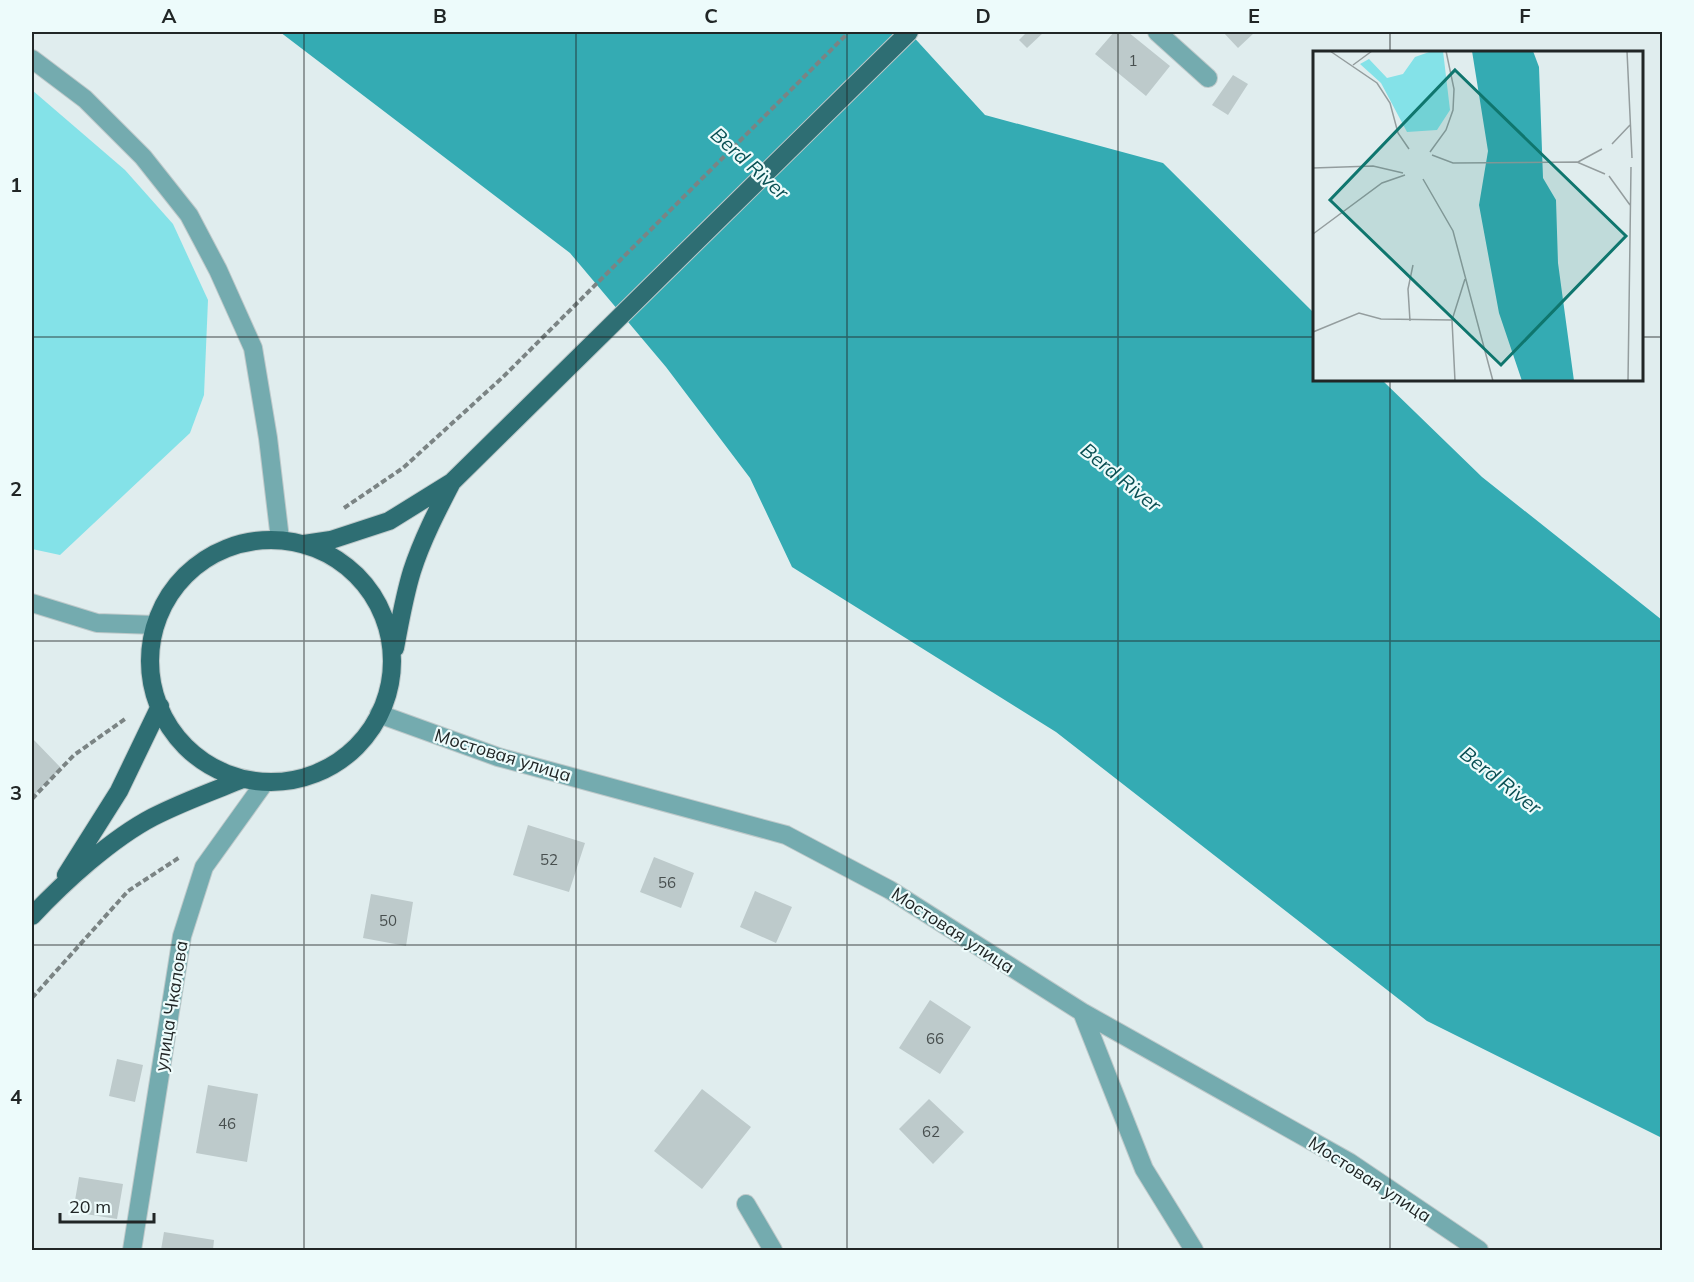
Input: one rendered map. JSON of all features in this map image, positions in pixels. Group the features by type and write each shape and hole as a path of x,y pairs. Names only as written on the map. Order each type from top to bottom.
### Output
{"main road":[{"path":"304,544 331,540 389,521 452,482 909,32"},
{"path":"392,668 390,634 378,602 358,575 320,549 280,539 254,540 230,546 207,557 188,573 171,592 155,625 150,661 157,701 171,728 194,754 221,771 243,779 265,782 296,779 326,769 352,751 372,727 386,699 392,668 402,605 412,570 424,538 452,482"},
{"path":"55,892 119,791 157,701"},
{"path":"32,916 55,892 115,842 152,818 243,779"}],"street":[{"path":"1157,32 1208,78"},
{"path":"32,59 85,99 143,157 189,215 218,270 253,348 268,438 280,539"},
{"path":"32,603 97,623 155,625"},
{"name":"Мостовая улица","path":"379,714 498,757 786,835 890,890 1082,1012 1349,1161 1479,1251"},
{"name":"улица Чкалова","path":"132,1251 182,936 204,867 265,782"},
{"path":"1082,1012 1144,1169 1194,1251"},
{"path":"746,1204 773,1251"}],"path":[{"path":"339,511 403,468 504,376 849,32"},
{"path":"32,799 74,755 157,701"},
{"path":"32,998 128,891 179,858 187,850"}],"shaded area":[{"path":"32,90 125,170 173,224 208,300 204,395 190,433 60,555 32,549"}],"water":[{"name":"Berd River","path":"280,32 909,32 985,115 1163,163 1313,312 1313,381 1383,381 1482,477 1662,620 1662,1138 1427,1021 1056,732 792,567 750,478 666,367 570,253"}],"building":[{"path":"1027,32 1044,32 1027,48 1019,40"},
{"path":"1114,32 1128,32 1170,66 1146,96 1095,54"},
{"path":"1223,32 1255,32 1238,48"},
{"path":"1233,75 1248,84 1228,115 1212,105"},
{"path":"32,738 61,768 32,797"},
{"path":"528,825 585,843 569,892 513,875"},
{"path":"654,857 694,873 681,908 640,892"},
{"path":"755,891 792,907 776,943 740,927"},
{"path":"371,894 413,902 406,946 363,938"},
{"path":"930,1000 971,1027 940,1074 899,1048"},
{"path":"117,1059 143,1065 135,1102 109,1096"},
{"path":"208,1085 258,1094 247,1162 196,1153"},
{"path":"702,1089 751,1127 702,1189 654,1151"},
{"path":"929,1099 964,1132 933,1164 899,1129"},
{"path":"79,1177 123,1184 117,1219 73,1212"},
{"path":"164,1232 214,1240 213,1250 161,1250"}]}
